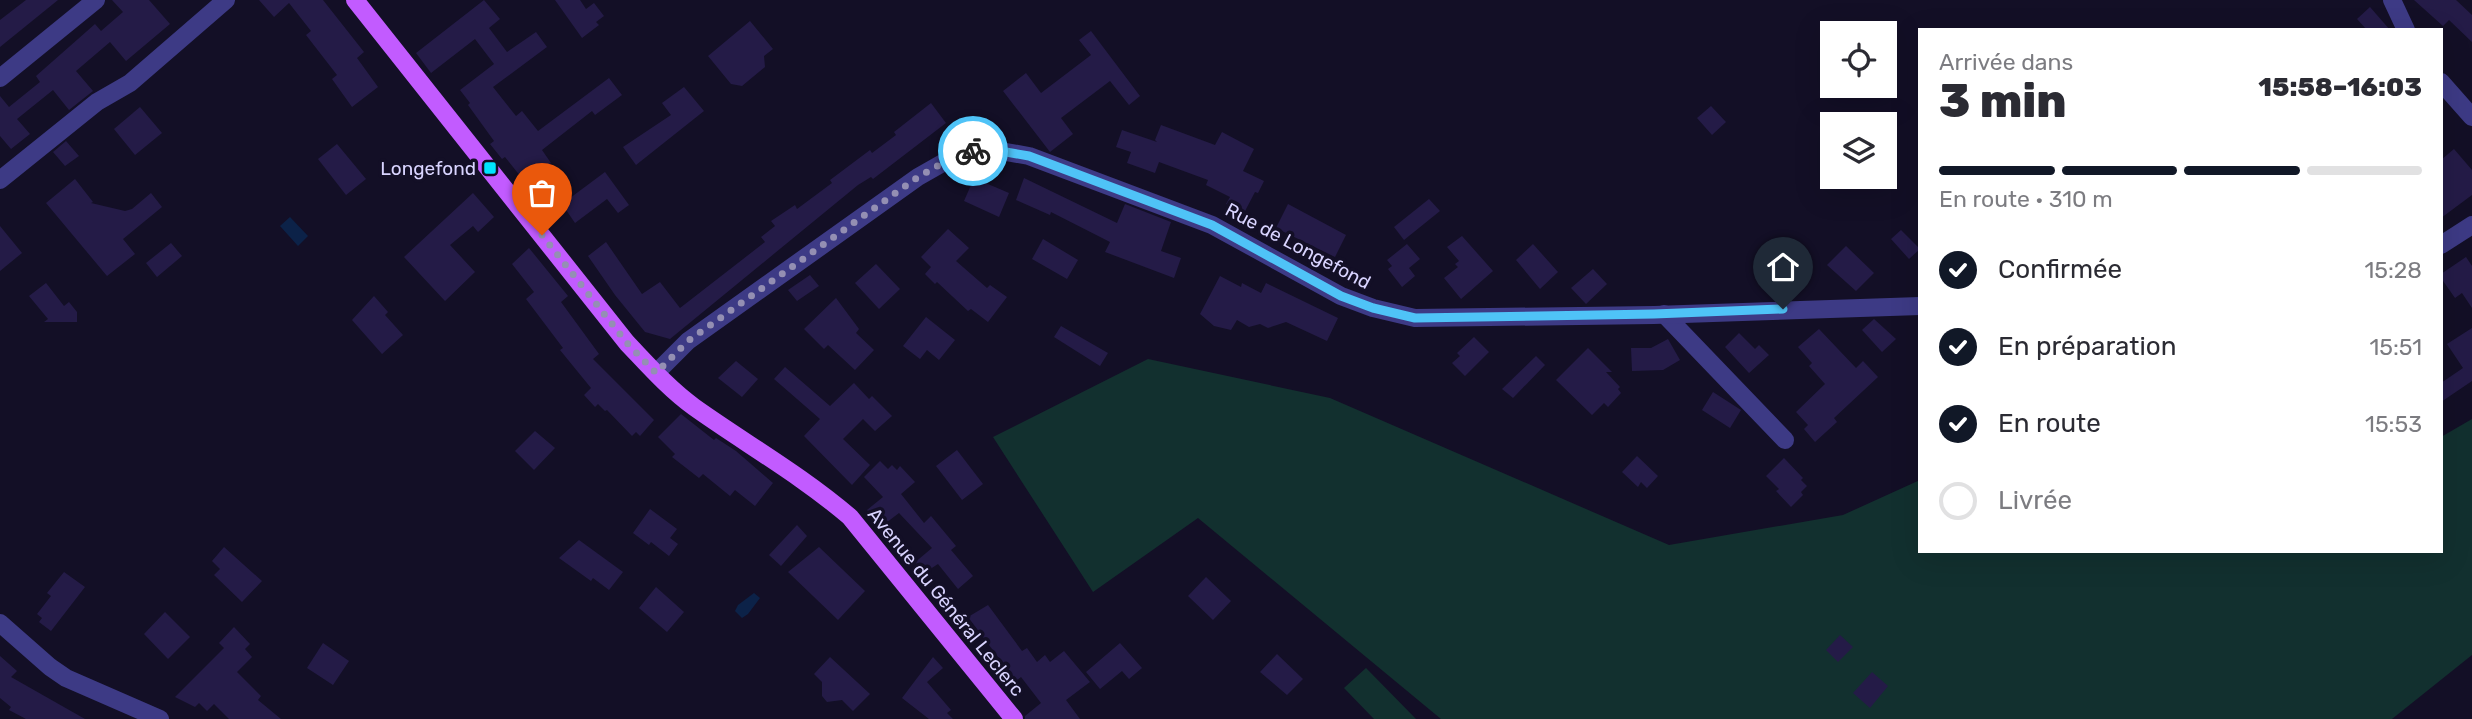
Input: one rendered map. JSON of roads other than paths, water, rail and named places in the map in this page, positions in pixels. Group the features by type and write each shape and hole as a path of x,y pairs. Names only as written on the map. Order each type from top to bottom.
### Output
{"main road":[{"name":"Avenue du Général Leclerc","path":"355,0 627,343 693,407 810,484 850,517 1014,719"}],"street":[{"path":"0,78 96,0"},
{"path":"0,180 97,102 130,83 226,0"},
{"path":"2392,0 2405,28"},
{"path":"2443,84 2472,117"},
{"name":"Rue de Longefond","path":"656,373 688,341 918,177 955,156 989,149 1029,156 1212,225 1341,296 1373,308 1415,318 1918,306"},
{"path":"2443,244 2472,225"},
{"path":"1664,314 1785,440"},
{"path":"0,624 66,678 160,719"}],"water":[{"path":"290,217 308,236 298,246 280,226"},
{"path":"754,593 760,598 742,618 735,611 738,605"}],"place":[{"name":"Longefond","path":"490,168"}]}
